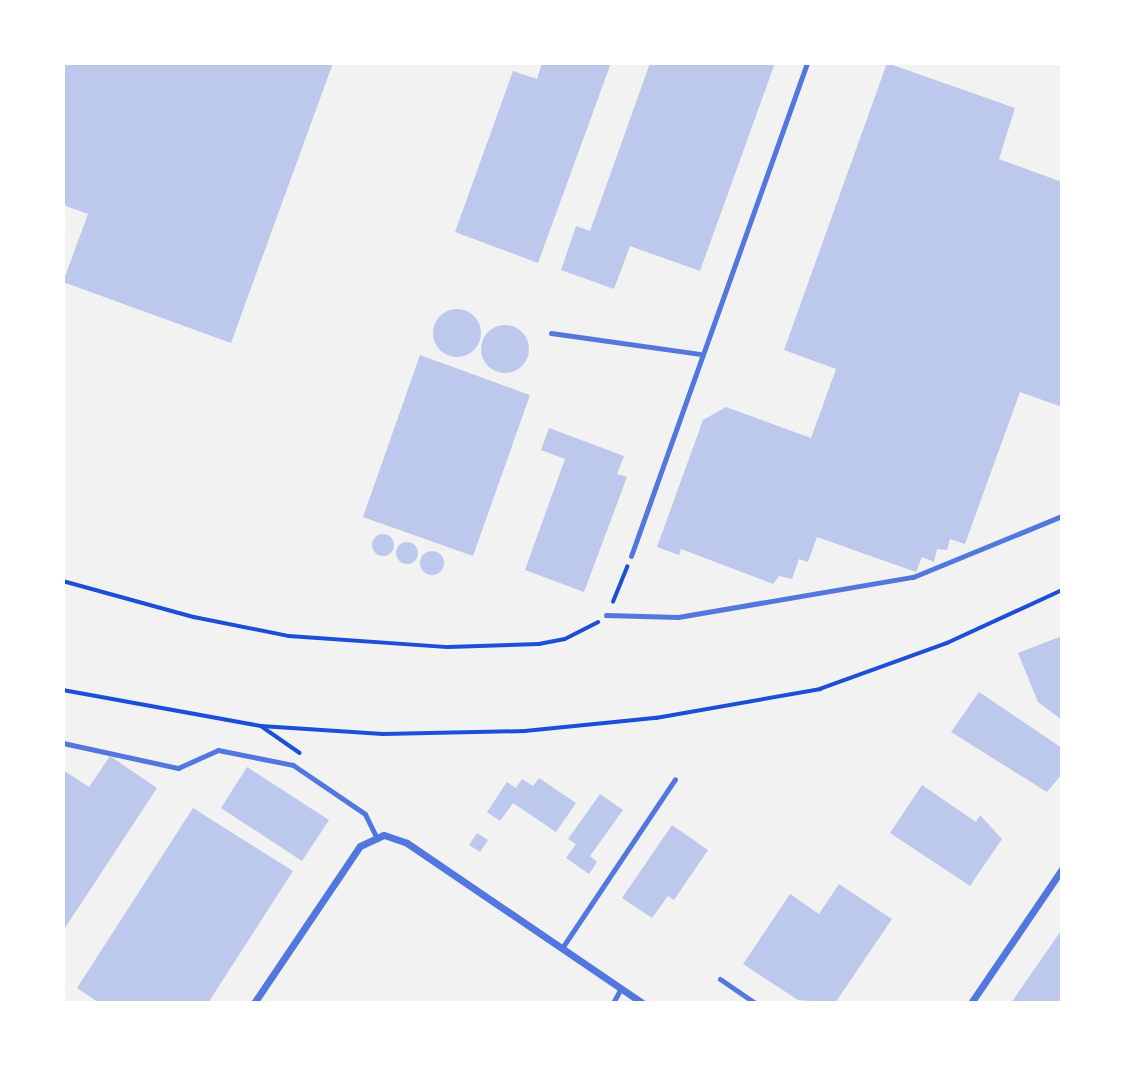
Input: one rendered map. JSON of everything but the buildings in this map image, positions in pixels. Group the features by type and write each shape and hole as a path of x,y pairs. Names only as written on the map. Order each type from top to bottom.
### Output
{"street":[{"path":"254,1003 360,846 380,836 407,843 642,1003"},
{"path":"971,1003 1062,869"}],"lane":[{"path":"631,556 700,354 807,63"},
{"path":"551,333 700,354"},
{"path":"606,615 678,617 913,577 1062,516"},
{"path":"63,743 178,768 218,750 293,765 365,814 380,836"},
{"path":"562,948 675,779"},
{"path":"720,979 755,1003"},
{"path":"613,1003 621,988"}],"path":[{"path":"63,581 194,617 289,636 448,647 565,639 591,629 606,615 631,556"},
{"path":"63,690 261,726 383,734 538,730 656,718 820,689 947,643 1062,590"}]}
